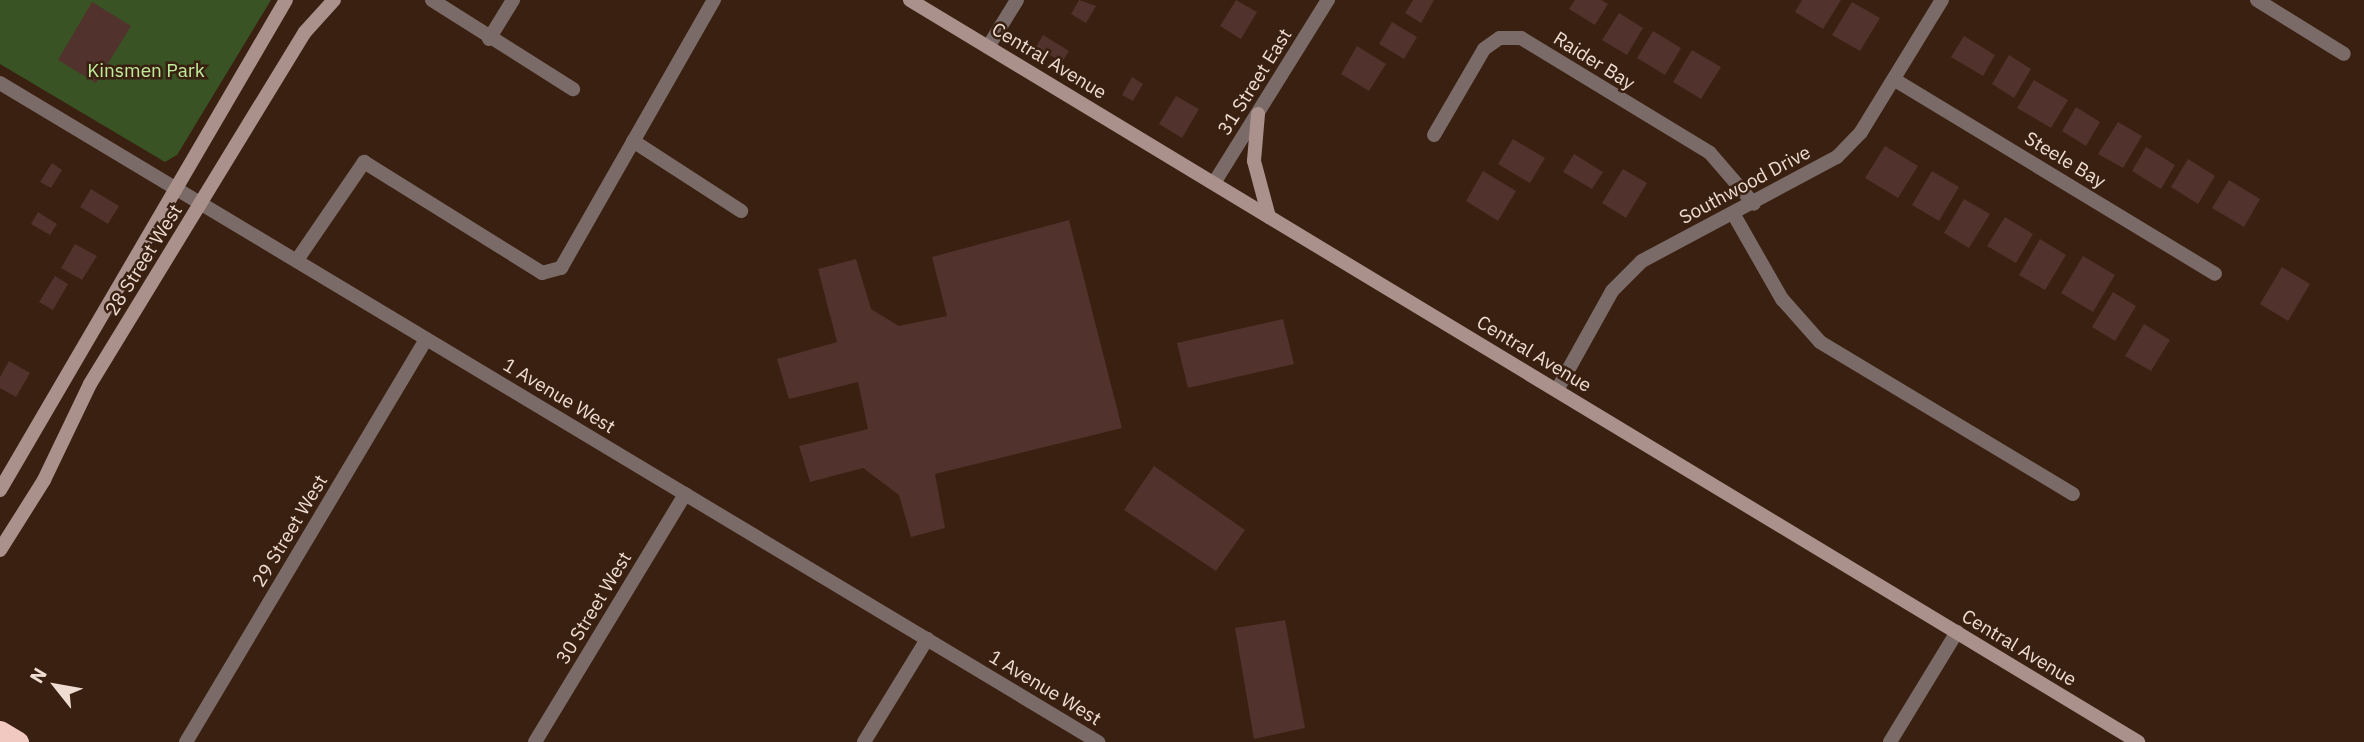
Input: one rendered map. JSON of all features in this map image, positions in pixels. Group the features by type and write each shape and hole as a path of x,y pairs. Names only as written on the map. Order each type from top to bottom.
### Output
{"highway":[{"path":"0,731 18,742"}],"street":[{"name":"28 Street West","path":"0,490 173,187 286,0"},
{"name":"28 Street West","path":"0,550 44,480 90,384 305,32 334,0"},
{"path":"432,0 489,39 573,89"},
{"path":"489,39 513,0"},
{"path":"297,260 364,162 542,274 561,268 714,0"},
{"name":"Central Avenue","path":"910,0 2138,742"},
{"path":"988,47 1017,0"},
{"name":"31 Street East","path":"1214,184 1328,0"},
{"name":"Southwood Drive","path":"1556,390 1612,291 1642,261 1734,215 1837,157 1861,132 1942,0"},
{"path":"2257,0 2344,54"},
{"name":"Raider Bay","path":"1434,135 1484,49 1500,37 1521,38 1710,153 1754,204"},
{"name":"Steele Bay","path":"1895,80 2215,274"},
{"name":"1 Avenue West","path":"0,83 1098,742"},
{"path":"1258,114 1254,161 1269,217"},
{"path":"633,141 741,211"},
{"path":"1734,215 1782,299 1820,342 2073,494"},
{"name":"29 Street West","path":"186,742 426,339"},
{"name":"30 Street West","path":"535,742 685,494"},
{"path":"1890,742 1957,632"},
{"path":"864,742 927,639"}],"green space":[{"name":"Kinsmen Park","path":"0,0 271,0 177,155 165,162 0,64"}],"building":[{"path":"1079,0 1096,6 1086,23 1071,14"},
{"path":"1236,0 1257,12 1241,39 1220,26"},
{"path":"1413,0 1434,0 1421,23 1405,13"},
{"path":"1575,0 1601,0 1608,4 1595,25 1569,9"},
{"path":"1802,0 1841,0 1823,29 1795,12"},
{"path":"92,2 131,26 96,83 58,60"},
{"path":"1852,2 1880,18 1860,51 1832,35"},
{"path":"1619,13 1643,28 1627,55 1602,40"},
{"path":"1392,22 1417,37 1404,59 1379,44"},
{"path":"1653,31 1681,48 1665,75 1637,58"},
{"path":"1043,35 1069,51 1062,62 1036,47"},
{"path":"1964,36 1995,55 1983,76 1951,57"},
{"path":"1357,46 1386,64 1369,91 1341,74"},
{"path":"1692,50 1721,67 1701,99 1673,82"},
{"path":"2009,55 2031,69 2014,98 1992,84"},
{"path":"1132,77 1143,84 1133,101 1122,95"},
{"path":"2034,80 2068,100 2051,128 2017,108"},
{"path":"1176,96 1199,109 1182,138 1159,124"},
{"path":"2076,107 2100,122 2086,146 2062,131"},
{"path":"2118,122 2142,136 2123,168 2098,154"},
{"path":"1513,139 1545,158 1530,183 1498,164"},
{"path":"1885,146 1918,166 1898,198 1865,178"},
{"path":"2146,147 2175,165 2161,189 2132,171"},
{"path":"1574,154 1603,172 1592,189 1563,172"},
{"path":"2188,159 2215,176 2198,204 2171,187"},
{"path":"52,163 62,170 51,188 40,182"},
{"path":"1623,169 1647,183 1626,218 1602,203"},
{"path":"1483,171 1516,191 1498,221 1466,201"},
{"path":"1932,171 1959,187 1939,221 1912,205"},
{"path":"2229,180 2260,199 2244,227 2212,208"},
{"path":"91,189 119,206 108,224 80,207"},
{"path":"1964,199 1990,214 1969,248 1944,233"},
{"path":"38,212 57,224 50,235 31,224"},
{"path":"2005,217 2033,234 2016,263 1987,246"},
{"path":"1069,220 1122,428 935,474 945,528 911,537 899,495 863,468 810,482 799,446 868,429 858,382 789,399 777,359 837,342 818,269 856,259 871,309 899,326 947,316 932,257"},
{"path":"2040,239 2066,255 2045,290 2019,275"},
{"path":"75,244 97,256 82,280 61,268"},
{"path":"2083,256 2115,275 2093,312 2061,293"},
{"path":"2282,267 2310,284 2288,321 2260,304"},
{"path":"55,276 68,284 53,310 39,302"},
{"path":"2113,292 2136,306 2115,341 2092,327"},
{"path":"1283,319 1294,364 1188,388 1177,343"},
{"path":"2144,324 2170,340 2151,371 2125,356"},
{"path":"9,361 30,373 16,397 0,388 0,377"},
{"path":"1154,466 1245,530 1216,571 1124,510"},
{"path":"1285,620 1305,728 1254,739 1235,628"}]}
